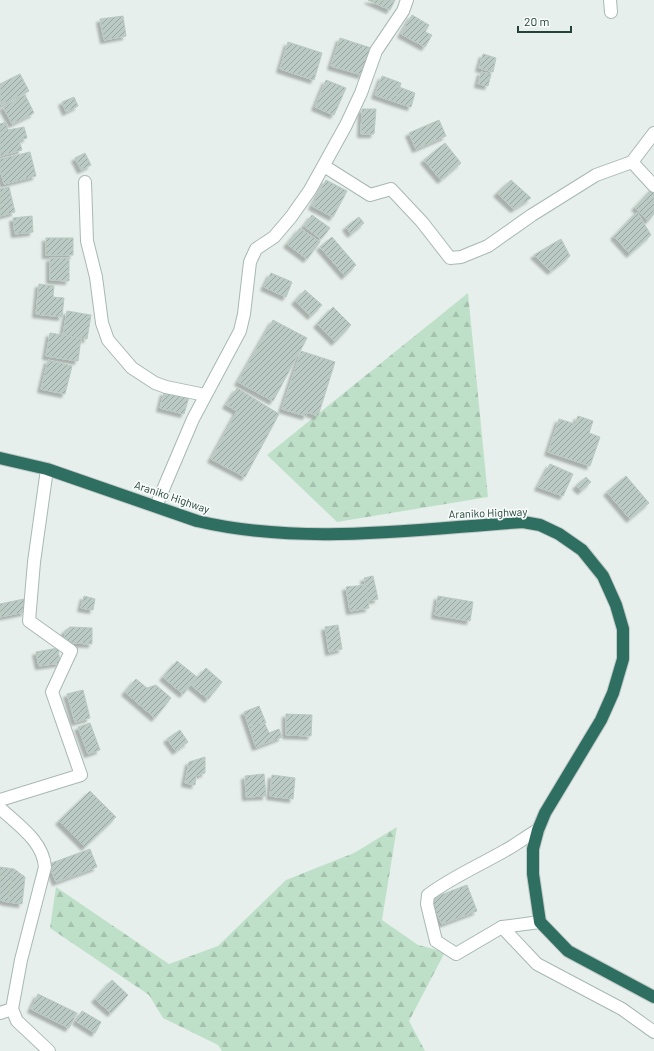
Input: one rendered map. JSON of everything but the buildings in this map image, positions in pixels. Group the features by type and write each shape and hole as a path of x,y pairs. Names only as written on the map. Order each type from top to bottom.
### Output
{"highway":[{"name":"Araniko Highway","path":"0,458 47,469 197,521 252,532 318,535 523,522 540,525 559,534 582,550 603,576 616,605 623,629 623,659 613,693 601,720 545,813 538,830 533,849 533,874 540,922"},
{"path":"540,922 568,951 654,997"}],"street":[{"path":"156,506 193,419 240,332 244,314 250,262 256,250 274,237 291,217 310,190 346,125 361,92 376,51 403,11 407,0"},
{"path":"324,166 370,195 391,189 422,222 450,258 461,257 488,246 532,215 596,176 632,162 654,133"},
{"path":"632,162 654,186"},
{"path":"85,182 86,241 96,277 102,323 108,340 132,368 155,383 166,387 205,395"},
{"path":"0,800 81,775 52,692 71,652 30,621 34,562 47,469"},
{"path":"0,808 36,842 44,857 45,867 21,960 12,1009 17,1021 49,1051"},
{"path":"538,830 507,850 473,866 428,895 427,904 436,941 456,954 502,927 540,922"},
{"path":"502,927 537,964 622,1009 654,1032"},
{"path":"0,1013 12,1009"}],"green space":[{"path":"468,293 488,497 337,522 267,455"},
{"path":"397,827 382,920 418,945 445,952 409,1021 425,1051 222,1051 218,1045 163,1018 149,995 50,928 56,887 169,964 218,946 286,880 354,853"}]}
